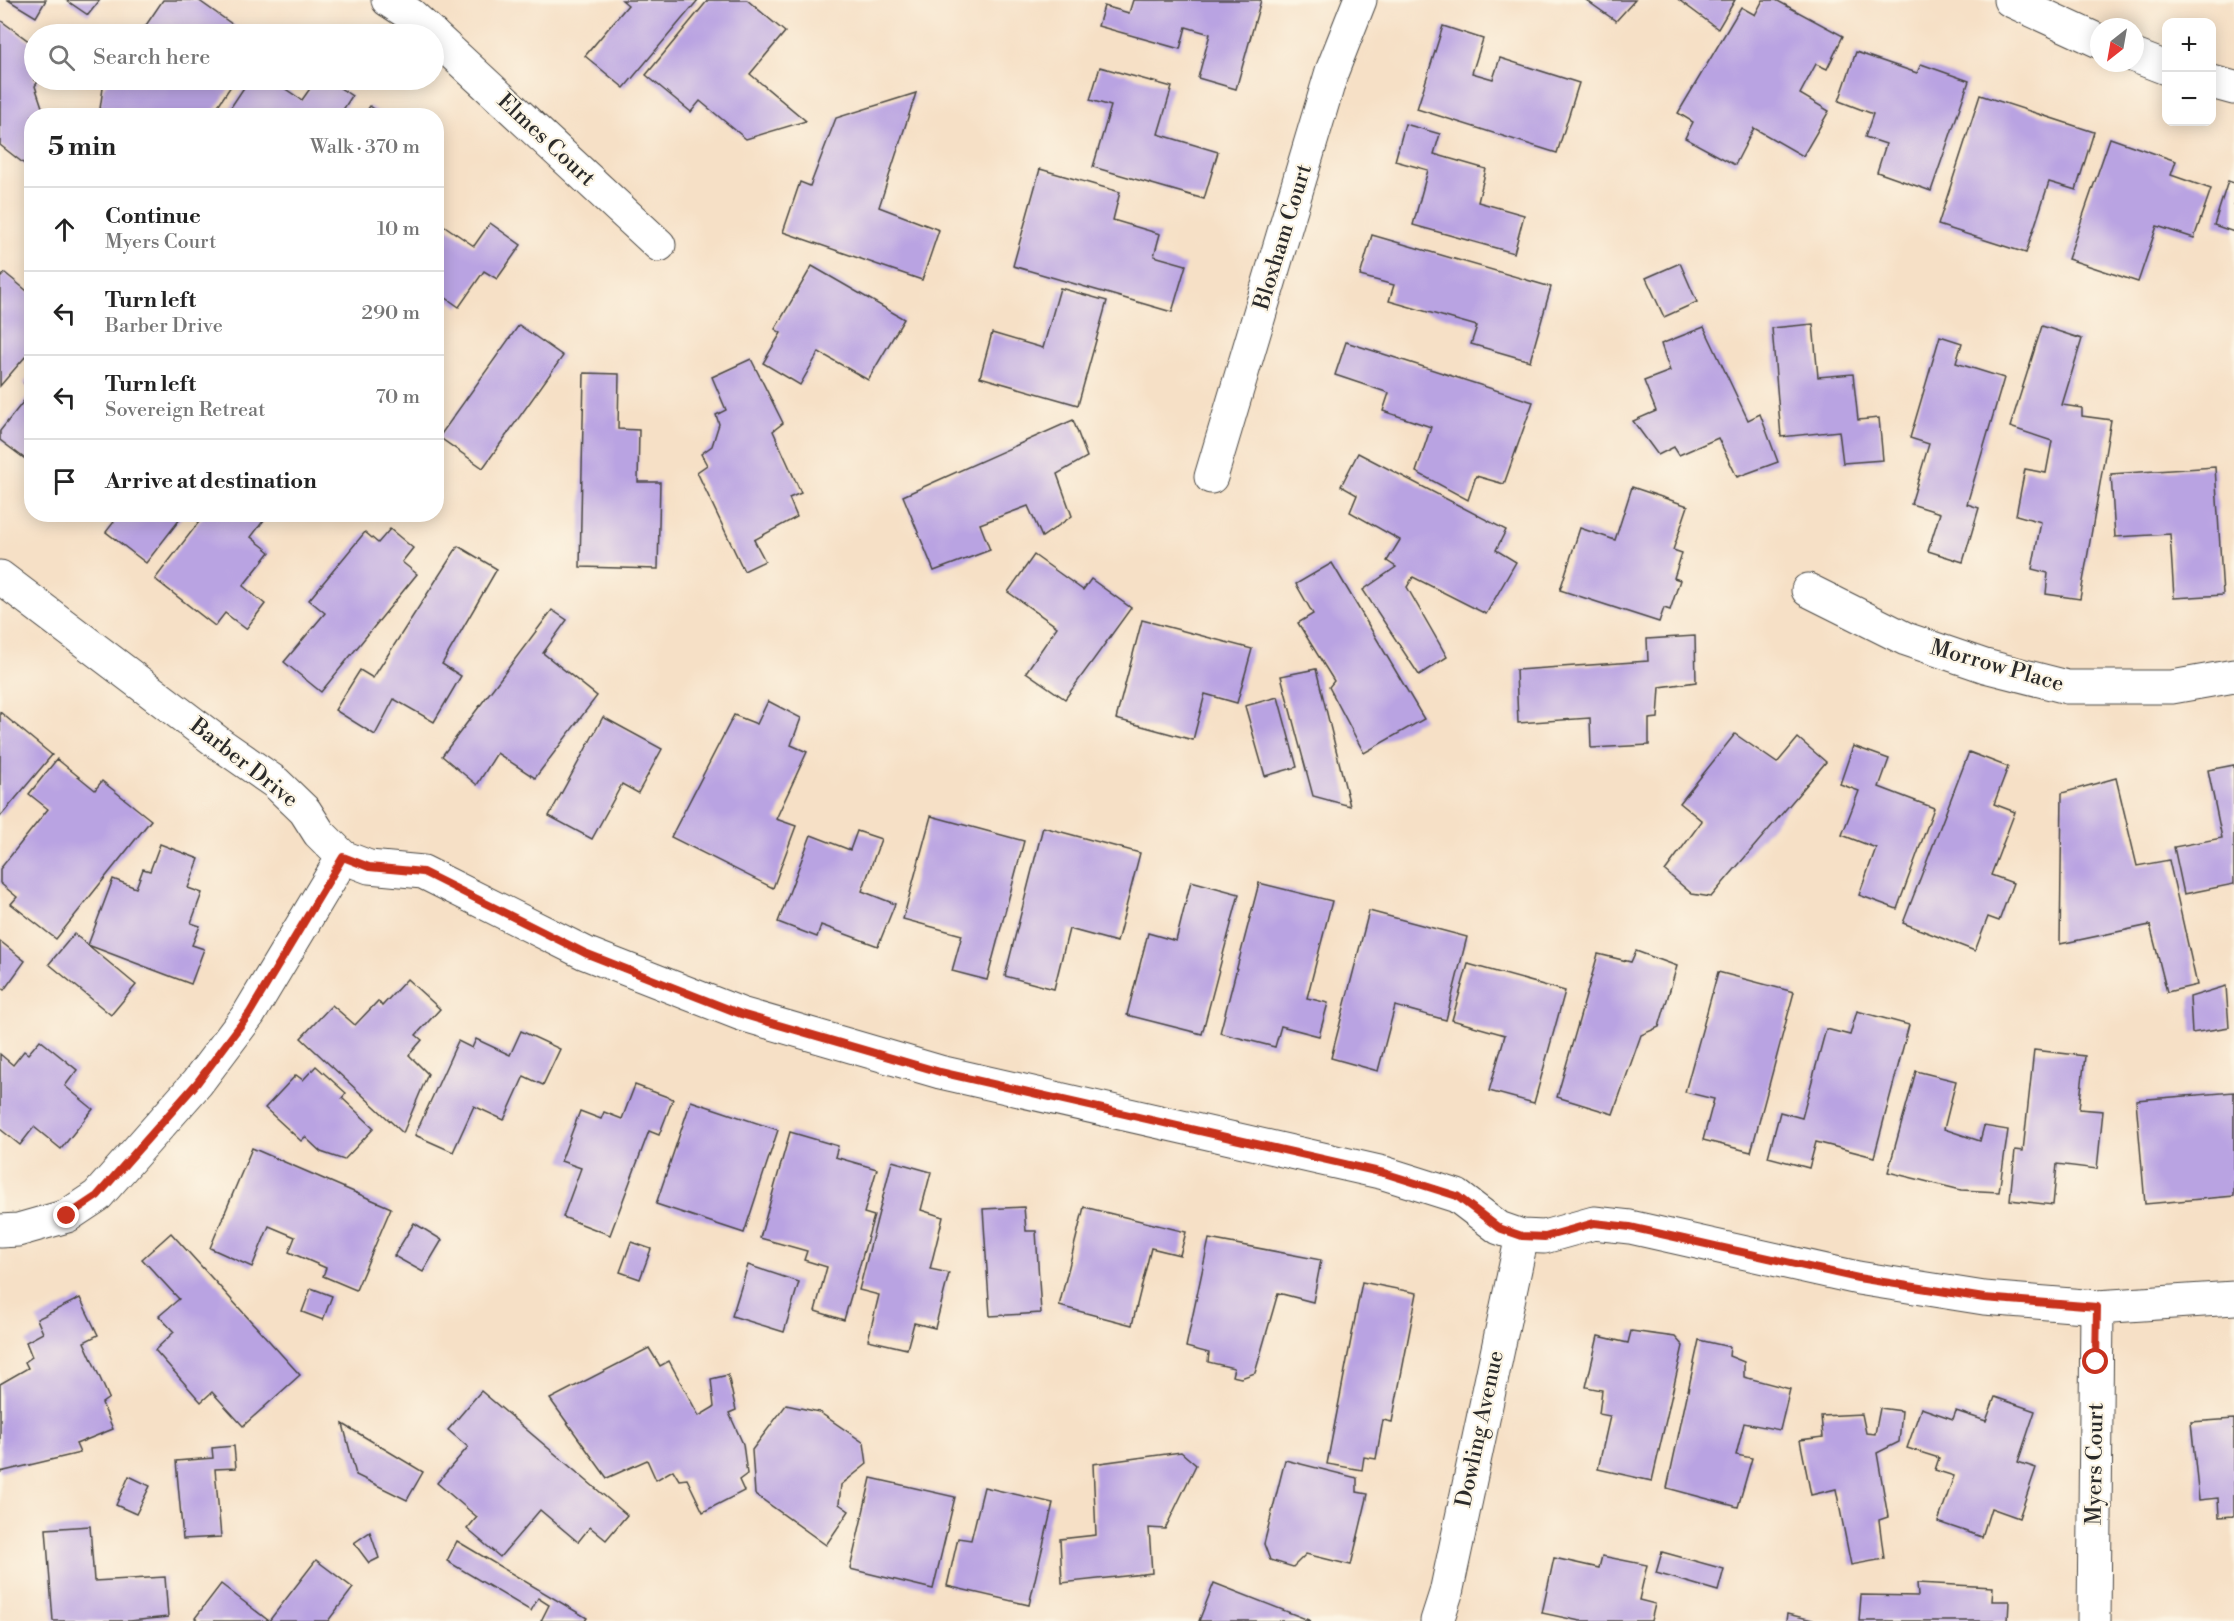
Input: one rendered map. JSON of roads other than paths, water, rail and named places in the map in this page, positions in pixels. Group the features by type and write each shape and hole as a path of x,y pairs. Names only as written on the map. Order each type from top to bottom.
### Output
{"street":[{"name":"Elmes Court","path":"388,0 421,24"},
{"name":"Bloxham Court","path":"1211,477 1332,70 1360,0"},
{"path":"2010,0 2090,37"},
{"name":"Elmes Court","path":"444,45 659,245"},
{"path":"2144,59 2162,66"},
{"path":"2216,83 2234,88"},
{"name":"Barber Drive","path":"0,577 127,675 276,783 305,811 319,833 343,857 369,867 423,872 585,953 741,1014 940,1072 1384,1173 1457,1196 1499,1228 1522,1236 1545,1237 1594,1223 1630,1227 1858,1278 1984,1298 2097,1307 2234,1298"},
{"name":"Morrow Place","path":"1808,590 1906,639 1985,666 2067,687 2172,687 2234,676"},
{"path":"0,1230 18,1230 67,1216 97,1196 197,1083 249,1014 343,857"},
{"name":"Dowling Avenue","path":"1437,1621 1446,1593 1522,1236"},
{"name":"Myers Court","path":"2094,1621 2097,1307"}]}
